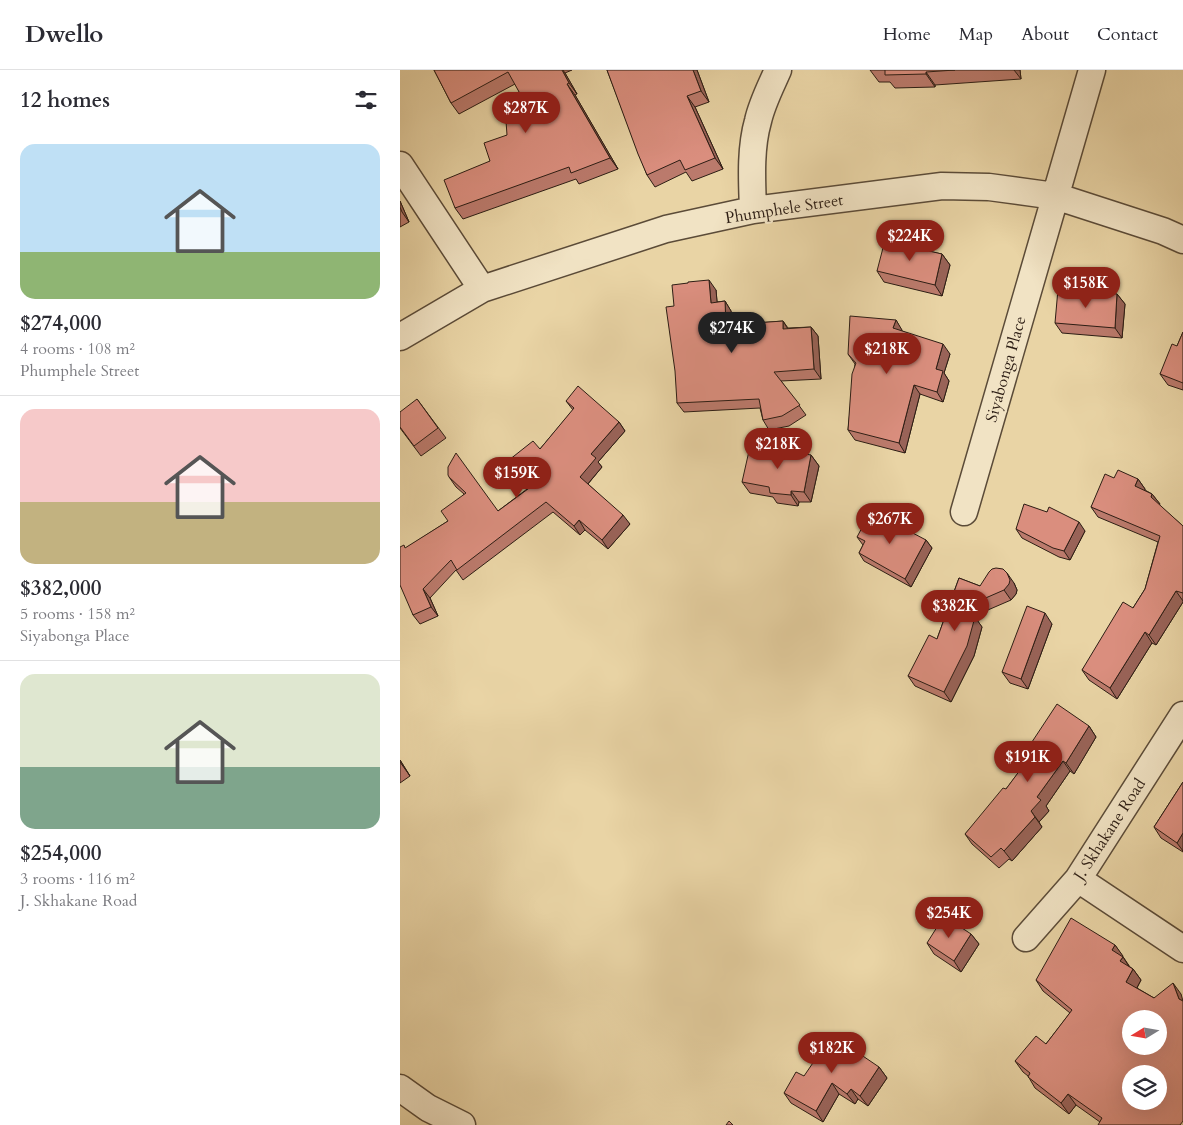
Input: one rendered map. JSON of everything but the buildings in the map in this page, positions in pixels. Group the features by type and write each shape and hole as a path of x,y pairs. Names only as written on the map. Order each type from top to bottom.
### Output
{"street":[{"path":"753,210 754,136 758,118 778,70"},
{"name":"Siyabonga Place","path":"964,512 1092,70"},
{"path":"400,165 482,289"},
{"name":"Phumphele Street","path":"400,337 482,289 666,229 753,210 942,186 989,187 1055,196 1163,231 1183,240"},
{"name":"J. Skhakane Road","path":"1026,938 1078,879 1183,715"},
{"path":"1078,879 1183,949"},
{"path":"400,1088 428,1108 462,1125"}]}
